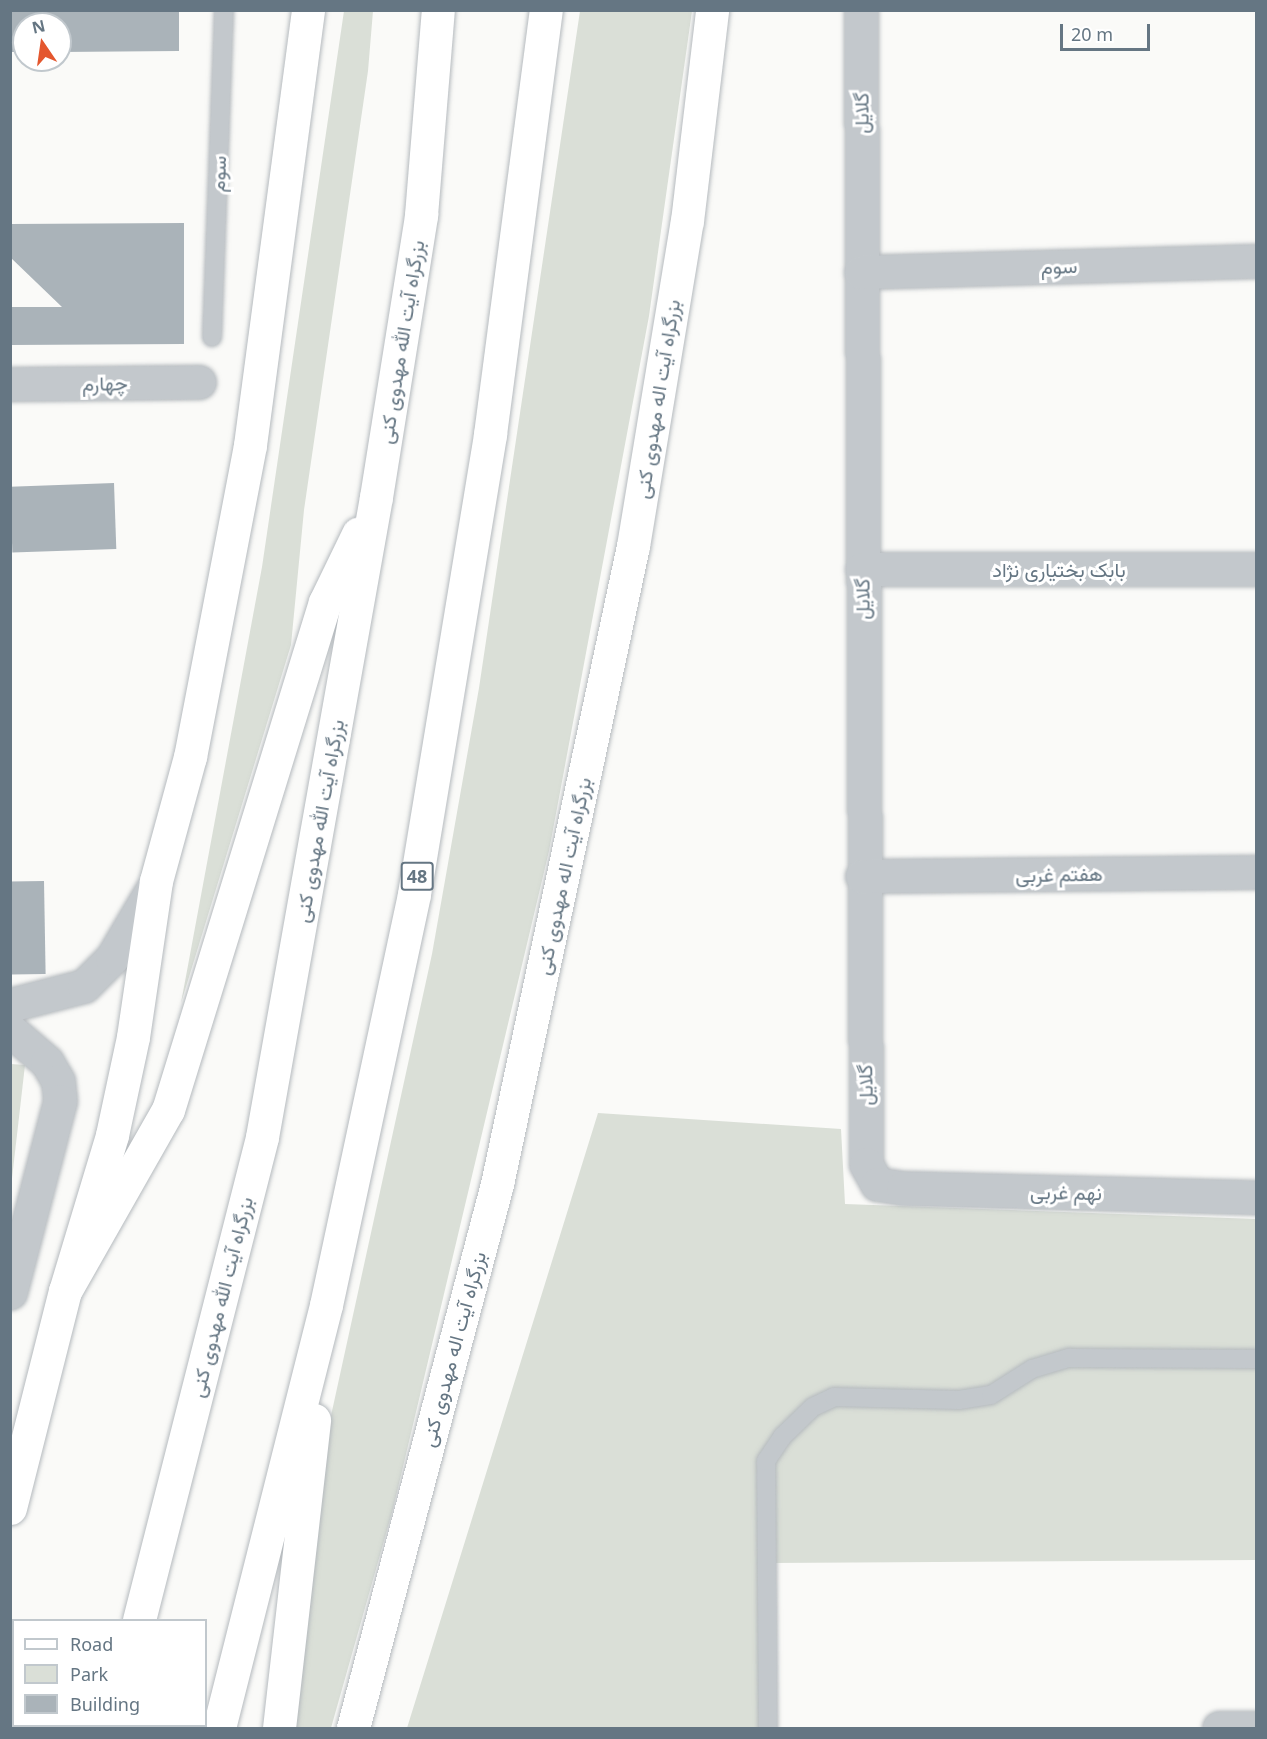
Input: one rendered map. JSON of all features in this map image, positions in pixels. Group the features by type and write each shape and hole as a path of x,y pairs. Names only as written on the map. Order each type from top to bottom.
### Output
{"main road":[{"path":"10,1508 65,1291 112,1135 133,1037 156,881 190,757 250,445 308,10"},
{"name":"بزرگراه آیت الله مهدوی کنی","path":"139,1619 262,1137 376,497 421,215 438,10"},
{"name":"48","path":"219,1728 326,1305 414,894 490,434 546,10"},
{"name":"بزرگراه آیت اله مهدوی کنی","path":"353,1728 497,1184 633,546 687,220 712,10"},
{"path":"65,1291 168,1110 325,602 376,497"},
{"path":"279,1728 326,1305"}],"street":[{"name":"گلایل","path":"861,10 862,876 866,1164 877,1184"},
{"name":"سوم","path":"861,272 1257,261"},
{"name":"چهارم","path":"10,384 199,382"},
{"name":"بابک بختیاری نژاد","path":"862,568 1257,569"},
{"name":"هفتم غربی","path":"862,876 1257,872"},
{"path":"10,1005 84,986 125,939 156,881"},
{"path":"10,1030 47,1062 58,1081 60,1101 10,1293"},
{"name":"نهم غربی","path":"877,1184 1257,1197"},
{"path":"1219,1728 1257,1728"}],"lane":[{"name":"سوم","path":"212,337 224,10"},
{"path":"768,1728 766,1461 782,1437 813,1407 834,1397 959,1400 991,1395 1032,1369 1069,1358 1257,1359"}],"green space":[{"path":"344,11 373,11 368,71 304,510 291,645 181,1003 262,567"},
{"path":"580,11 692,11 649,316 549,851 393,1509 331,1728 289,1728 327,1434 432,954 479,688"},
{"path":"10,1064 25,1065 11,1187"},
{"path":"598,1113 841,1129 845,1204 1256,1219 1256,1560 772,1563 773,1728 407,1728"}],"building":[{"path":"10,10 179,10 179,51 72,52 72,12 12,12 12,52 10,52"},
{"path":"184,223 184,344 10,345 10,307 62,307 10,257 10,224"},
{"path":"114,483 116,549 12,553 10,487"},
{"path":"44,881 46,974 12,975 10,882"}]}
